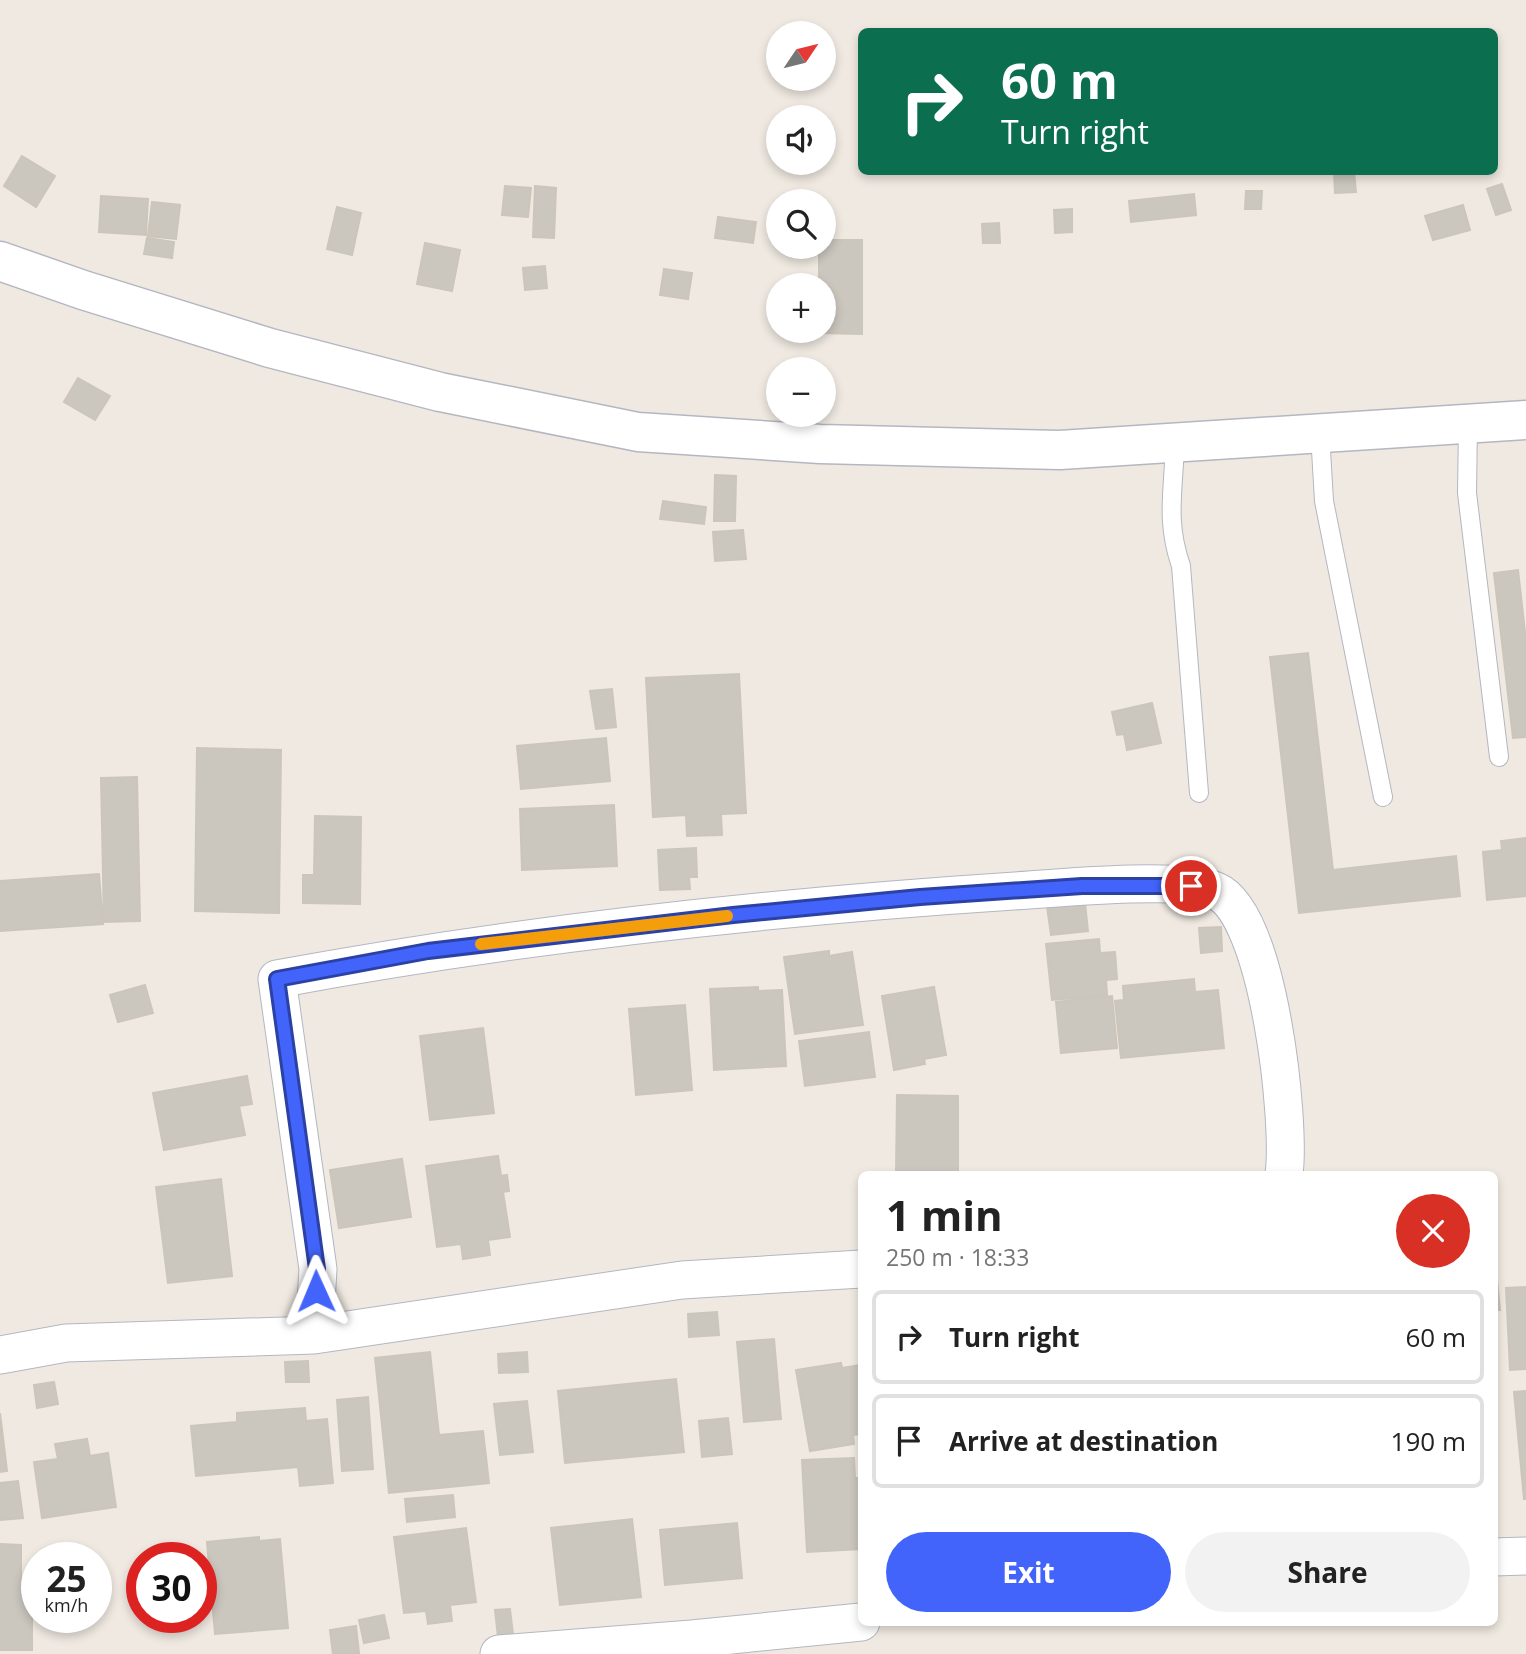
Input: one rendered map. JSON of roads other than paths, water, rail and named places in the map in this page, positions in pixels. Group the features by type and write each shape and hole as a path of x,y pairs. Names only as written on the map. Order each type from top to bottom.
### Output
{"main road":[{"path":"0,261 83,290 270,348 440,392 638,432 820,444 1060,450 1526,420"}],"street":[{"path":"314,1335 317,1269 277,979 428,951 561,933 920,897 1082,886 1191,886 1217,891 1243,916 1262,968 1274,1037 1286,1154 1284,1171"},
{"path":"0,1355 66,1343 314,1335 682,1280 858,1269"},
{"path":"1498,1557 1526,1556"},
{"path":"499,1654 858,1622"}],"lane":[{"path":"1468,424 1467,493 1499,757"},
{"path":"1320,433 1324,501 1383,797"},
{"path":"1175,442 1169,517 1172,539 1181,566 1199,793"}]}
